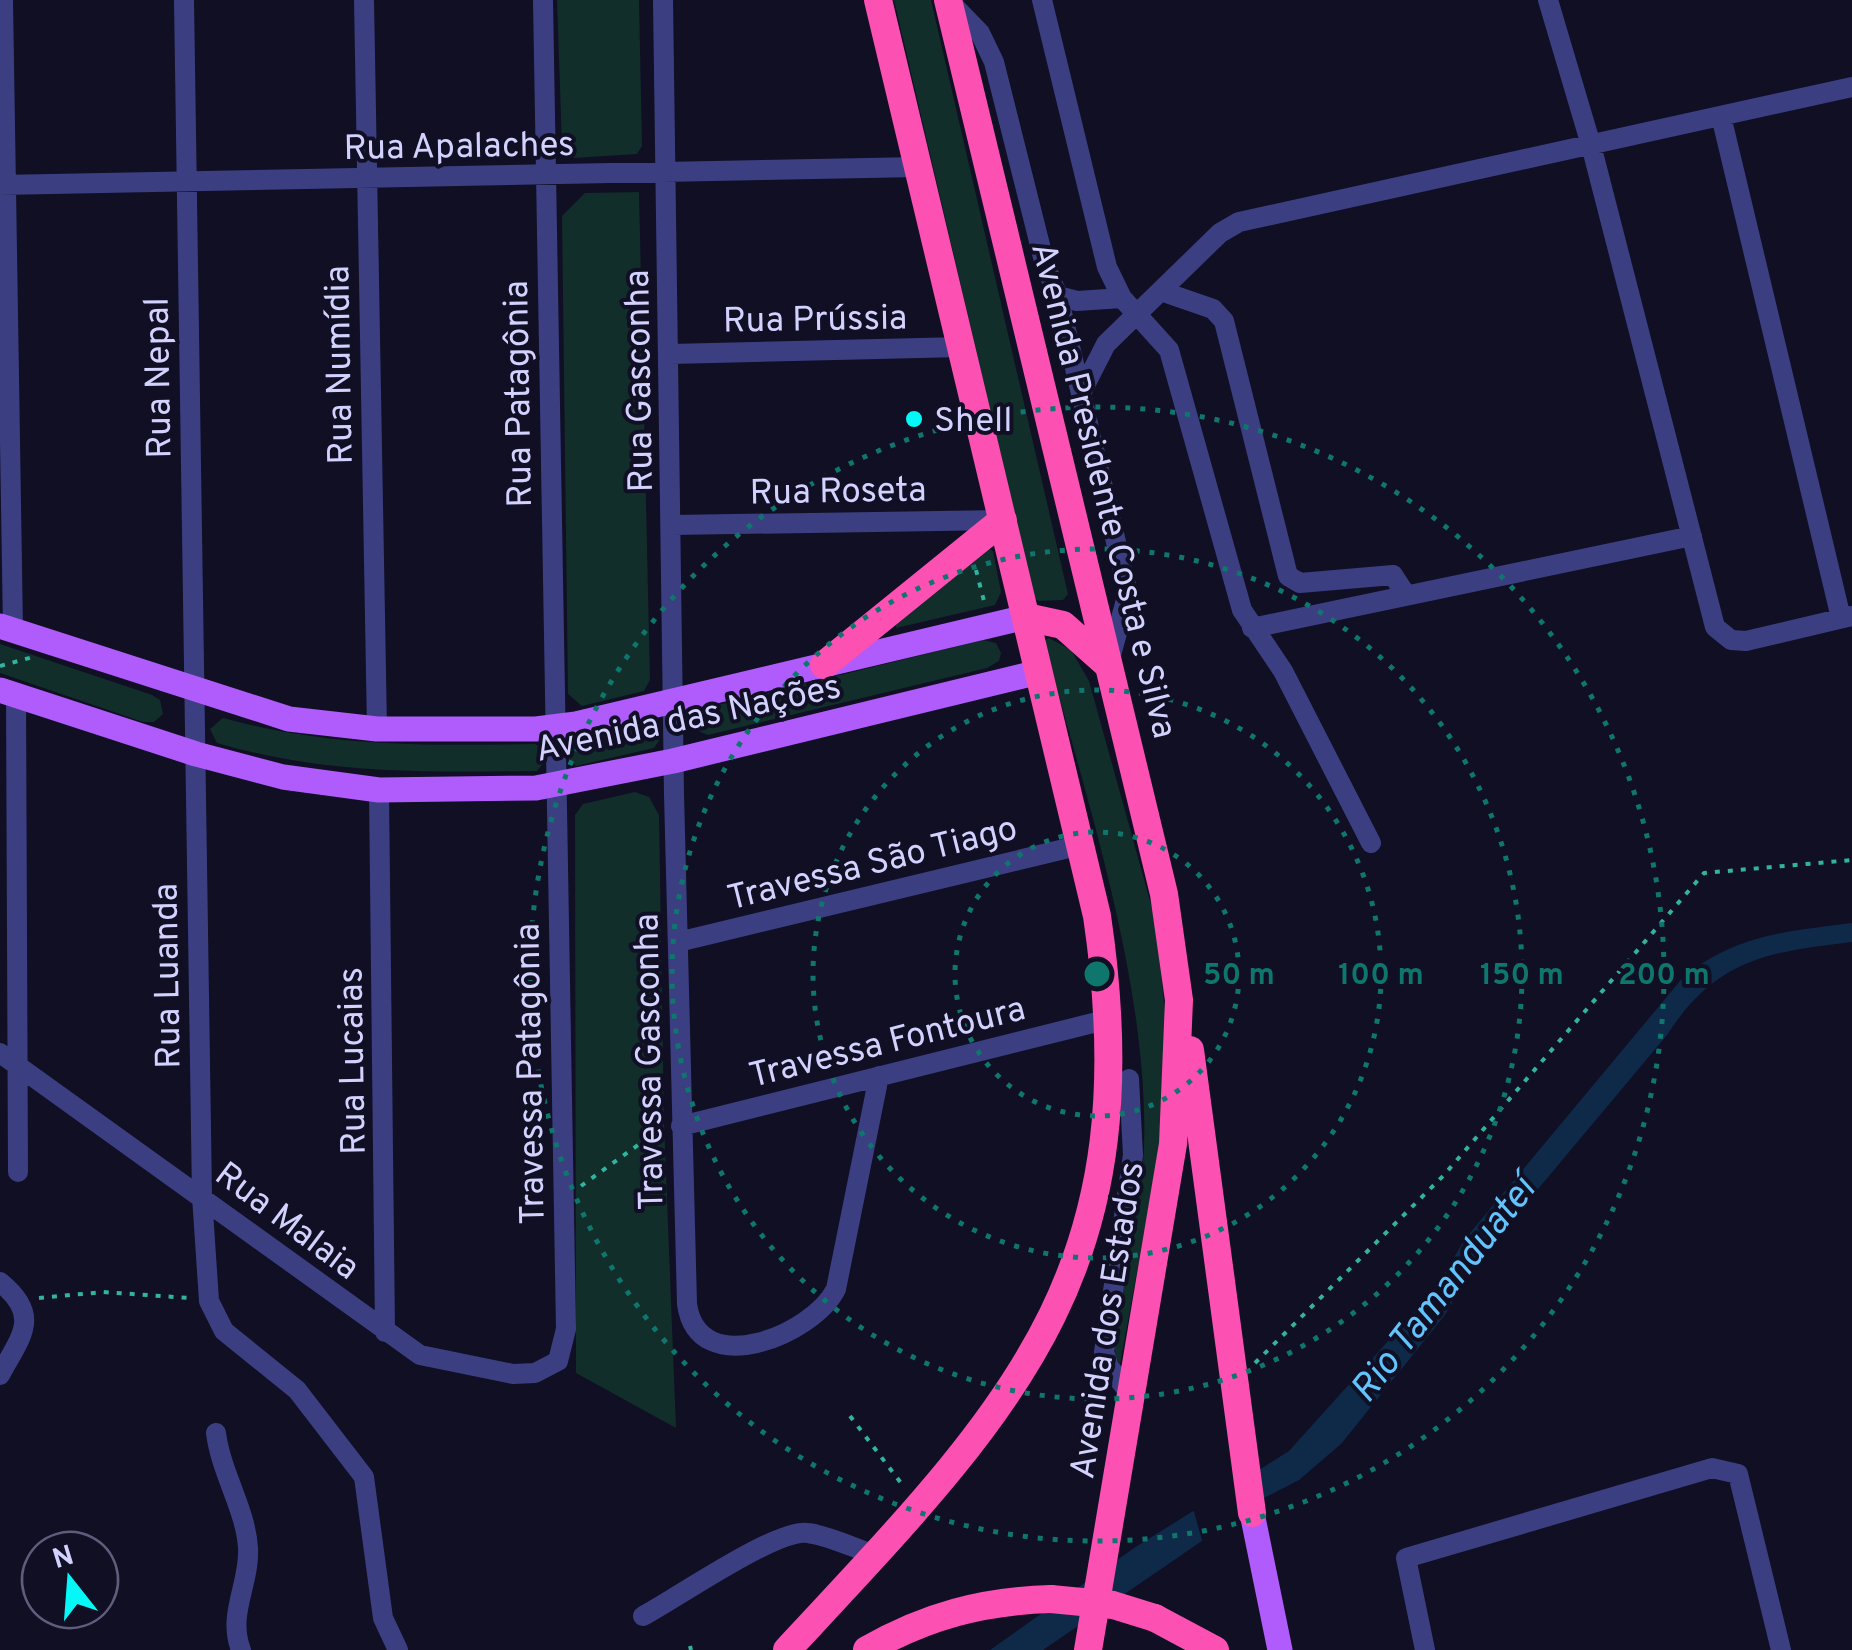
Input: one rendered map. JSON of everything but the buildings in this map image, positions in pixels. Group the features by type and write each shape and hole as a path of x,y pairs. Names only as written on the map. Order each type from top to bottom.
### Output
{"highway":[{"path":"878,0 1097,916 1108,1019"},
{"name":"Avenida Presidente Costa e Silva","path":"948,0 1170,918 1179,1000"},
{"path":"824,665 1003,520"},
{"path":"1026,617 1063,625 1108,665"},
{"path":"1179,1000 1195,1075 1252,1514"},
{"name":"Avenida dos Estados","path":"1088,1650 1173,1144 1179,1000"},
{"name":"Avenida dos Estados","path":"787,1650 952,1471 1018,1380 1046,1332 1080,1254 1102,1162 1109,1104 1108,1019"},
{"path":"867,1650 898,1632 953,1612 1011,1600 1050,1599 1114,1606 1155,1618 1215,1650"}],"main road":[{"name":"Avenida das Nações","path":"7,628 195,692 289,719 377,729 556,728 1026,617"},
{"name":"Avenida das Nações","path":"8,692 196,754 284,777 378,790 556,786 1040,672"},
{"path":"1252,1514 1280,1650"}],"street":[{"path":"3,0 7,628"},
{"name":"Rua Nepal","path":"184,0 196,754"},
{"name":"Rua Numídia","path":"364,0 377,729"},
{"name":"Rua Patagônia","path":"543,0 556,786"},
{"name":"Rua Gasconha","path":"663,0 673,525 673,761"},
{"path":"948,0 980,34 994,62 1044,265 1058,296 1128,593 1108,665"},
{"path":"1042,0 1108,267 1122,298 1169,350 1178,370 1235,589 1252,628 1283,671 1371,843"},
{"path":"1548,0 1590,145 1716,627 1731,640 1846,617 1721,116"},
{"path":"1080,393 1098,354 1220,233 1239,222 1852,87"},
{"name":"Rua Apalaches","path":"3,185 919,168"},
{"path":"1161,291 1212,309 1224,321 1288,576 1300,583 1393,576 1406,596"},
{"path":"1058,296 1077,301 1122,298"},
{"name":"Rua Prússia","path":"670,354 962,347"},
{"name":"Rua Roseta","path":"673,525 1003,520"},
{"path":"1252,628 1692,536"},
{"path":"8,692 18,1172"},
{"name":"Rua Luanda","path":"196,754 202,1196 209,1301"},
{"name":"Travessa Gasconha","path":"673,761 689,1315 697,1332 720,1347 799,1328 830,1302 836,1289 879,1076"},
{"name":"Travessa Patagônia","path":"556,786 566,1329 558,1361"},
{"name":"Rua Lucaias","path":"378,790 385,1332"},
{"name":"Travessa São Tiago","path":"678,942 1080,845"},
{"name":"Travessa Fontoura","path":"682,1126 1108,1019"},
{"name":"Rua Malaia","path":"0,1053 420,1355 483,1370 534,1373 558,1361"},
{"path":"1130,1079 1134,1155 1104,1352 1109,1368 1132,1396"},
{"path":"0,1282 19,1299 26,1312 24,1330 0,1376"},
{"path":"209,1301 224,1331 297,1390 364,1477 383,1618 398,1650"},
{"path":"216,1434 223,1472 248,1542 235,1622 241,1650"},
{"path":"1425,1650 1406,1558 1712,1468 1738,1474 1781,1650"},
{"path":"643,1616 763,1544 792,1534 808,1533 875,1555"}],"path":[{"path":"961,554 976,571 985,604 984,626"},
{"path":"1234,1384 1444,1175 1704,873 1852,860"},
{"path":"564,1194 664,1126 682,1126"},
{"path":"19,1299 103,1292 209,1301"},
{"path":"850,1416 920,1506"}],"green space":[{"path":"557,0 639,0 642,146 637,154 574,158 562,145"},
{"path":"894,0 931,0 1068,594 1063,600 1038,601 1034,597"},
{"path":"639,192 650,680 644,691 582,706 568,694 562,216 585,193"},
{"path":"988,548 993,551 1001,592 995,605 896,628 896,622"},
{"path":"1049,638 1071,650 1089,681 1155,919 1168,1040 1160,1145 1120,1365 1114,1348 1114,1324 1142,1170 1143,1086 1126,957 1044,641"},
{"path":"983,640 996,643 1001,653 999,661 987,668 708,735 698,731 694,723 702,709"},
{"path":"0,644 152,695 160,700 163,714 154,722 143,722 0,673"},
{"path":"223,718 339,739 417,744 535,744 544,749 547,759 537,771 415,771 337,766 217,743 210,729"},
{"path":"648,722 656,725 662,736 654,748 576,766 566,757 566,745 574,740"},
{"path":"635,792 649,797 659,815 664,1123 676,1428 576,1373 575,815 583,804"}],"water":[{"name":"Rio Tamanduateí","path":"1852,923 1852,942 1769,956 1725,975 1705,990 1471,1269 1445,1315 1341,1444 1299,1480 1266,1497 1043,1650 990,1650 1134,1548 1289,1451 1435,1289 1465,1239 1685,975 1745,942"}],"pier":[{"path":"1256,1464 1263,1506 1204,1547 1192,1505"}],"place":[{"name":"Shell","path":"914,419"}]}
